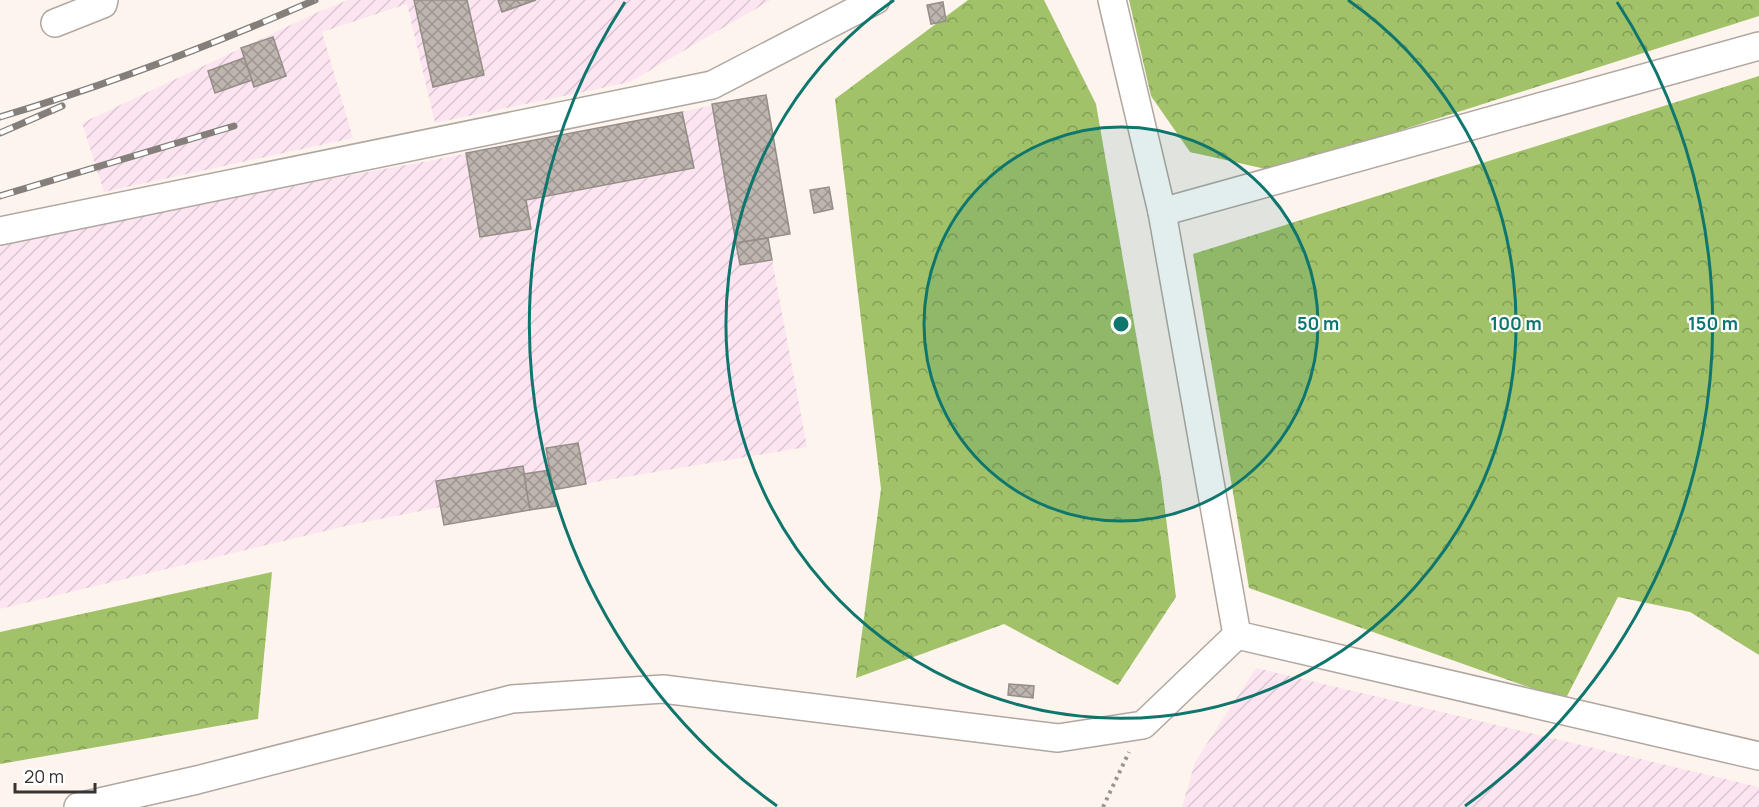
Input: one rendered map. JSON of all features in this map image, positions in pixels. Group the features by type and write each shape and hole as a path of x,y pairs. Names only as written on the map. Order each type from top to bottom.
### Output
{"street":[{"path":"55,23 103,4 104,0"},
{"path":"0,231 712,85 876,0"},
{"path":"1112,0 1162,212 1237,635"},
{"path":"1162,212 1759,45"},
{"path":"78,807 197,780 512,699 663,689 1058,738 1143,725 1237,635"},
{"path":"1237,635 1759,756"}],"path":[{"path":"1103,807 1143,725"}],"shaded area":[{"path":"348,0 771,0 630,82 435,123 407,4 322,32 353,138 104,192 82,123"},
{"path":"766,95 790,234 768,238 807,447 553,489 556,506 444,525 441,507 350,525 0,609 0,244 257,192"},
{"path":"1256,668 1759,787 1759,807 1182,807 1195,762"}],"green space":[{"path":"968,0 1044,0 1096,104 1161,478 1176,597 1118,685 1004,624 856,678 881,489 835,99"},
{"path":"1129,0 1759,0 1759,16 1311,159 1270,170 1190,152 1151,96"},
{"path":"1759,76 1759,655 1690,612 1618,597 1565,700 1249,588 1193,254"},
{"path":"272,572 258,719 0,764 0,632"}],"building":[{"path":"414,0 467,0 484,75 433,87"},
{"path":"498,0 536,0 502,12"},
{"path":"943,2 946,21 931,24 927,5"},
{"path":"273,37 286,76 254,87 241,48"},
{"path":"244,58 252,80 215,93 208,71"},
{"path":"766,95 790,234 736,243 712,104"},
{"path":"682,112 694,168 526,200 531,229 480,237 466,153"},
{"path":"829,187 833,209 814,213 810,190"},
{"path":"768,238 772,260 740,265 736,243"},
{"path":"578,443 586,484 553,490 546,448"},
{"path":"523,466 530,510 444,525 436,481"},
{"path":"550,470 556,506 530,510 524,474"},
{"path":"1009,684 1034,686 1033,698 1008,695"}],"railway":[{"path":"0,117 80,92 159,63 315,0"},
{"path":"0,133 62,106"},
{"path":"0,196 234,126"}]}
